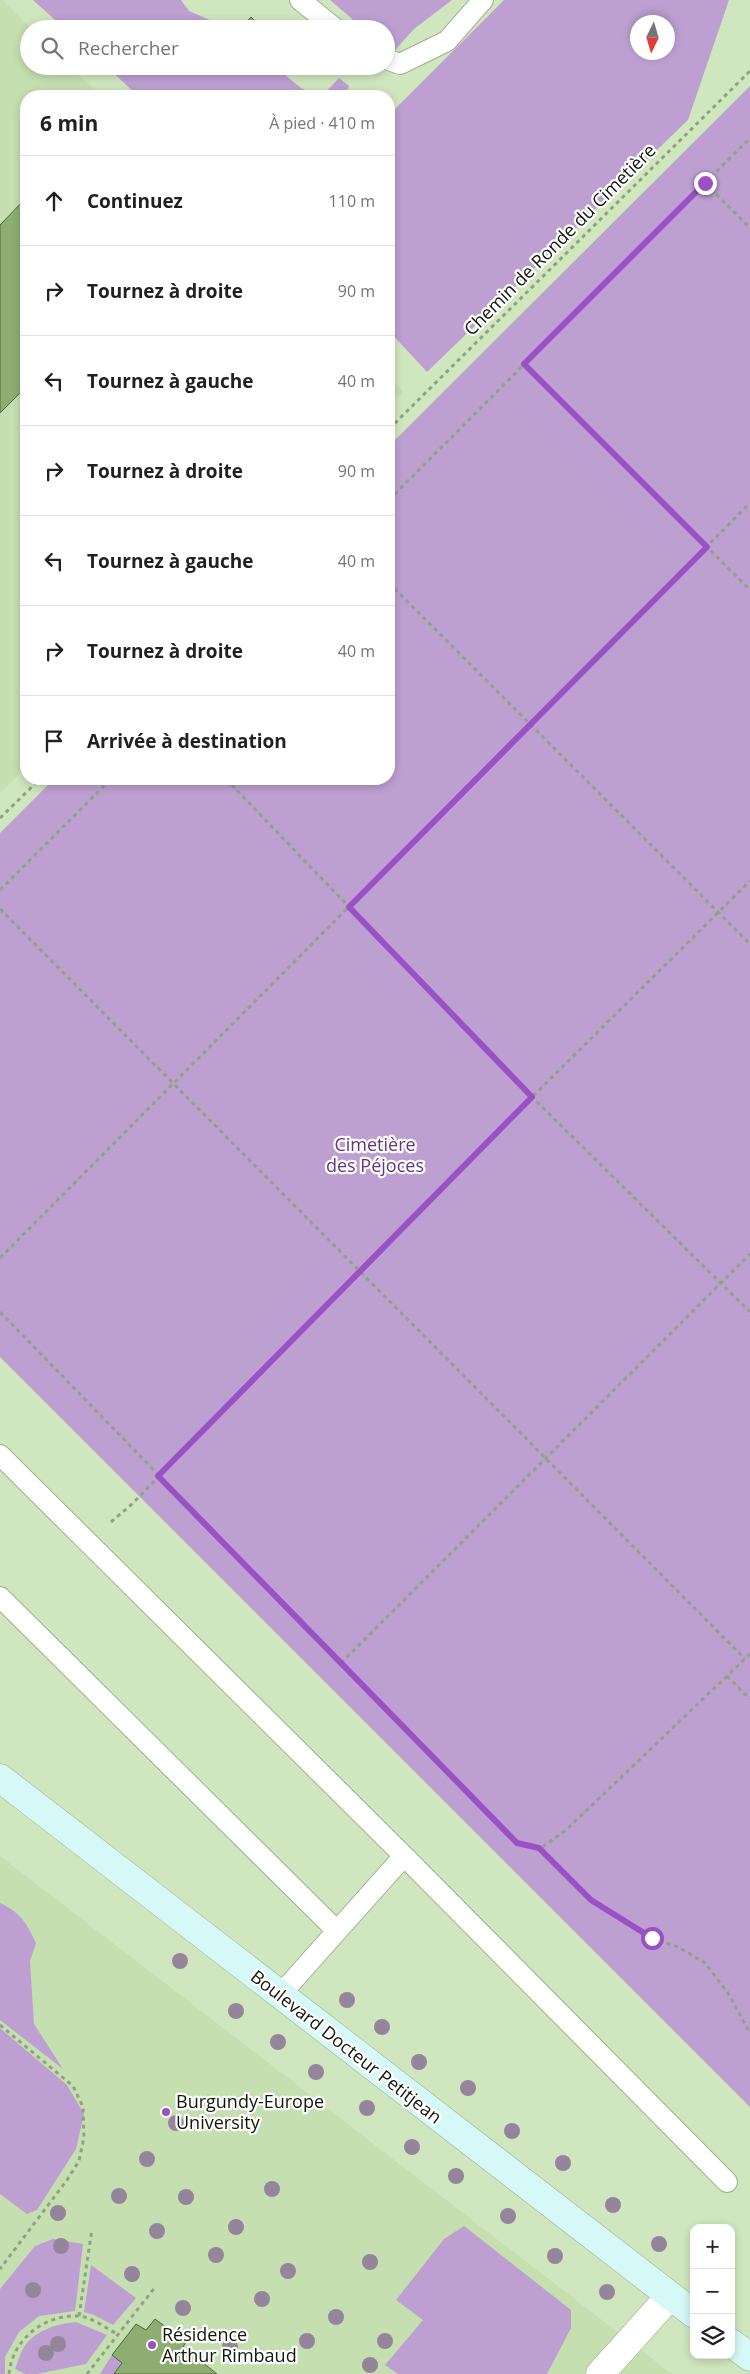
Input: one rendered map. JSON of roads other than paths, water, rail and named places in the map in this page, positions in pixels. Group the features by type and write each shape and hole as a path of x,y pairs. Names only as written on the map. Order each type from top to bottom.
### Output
{"main road":[{"name":"Boulevard Docteur Petitjean","path":"0,1778 690,2311"},
{"path":"735,2345 750,2357"}],"street":[{"path":"600,2374 670,2296"}],"lane":[{"path":"300,0 325,20"},
{"path":"395,62 400,64 447,41 483,0"},
{"path":"0,1455 404,1856 727,2182"},
{"path":"0,1597 337,1931"},
{"path":"280,1995 404,1856"}],"place":[{"name":"Burgundy-Europe University","path":"166,2112"},
{"name":"Résidence Arthur Rimbaud","path":"152,2345"}],"park label":[{"name":"Cimetière des Péjoces","path":"375,1155"}]}
